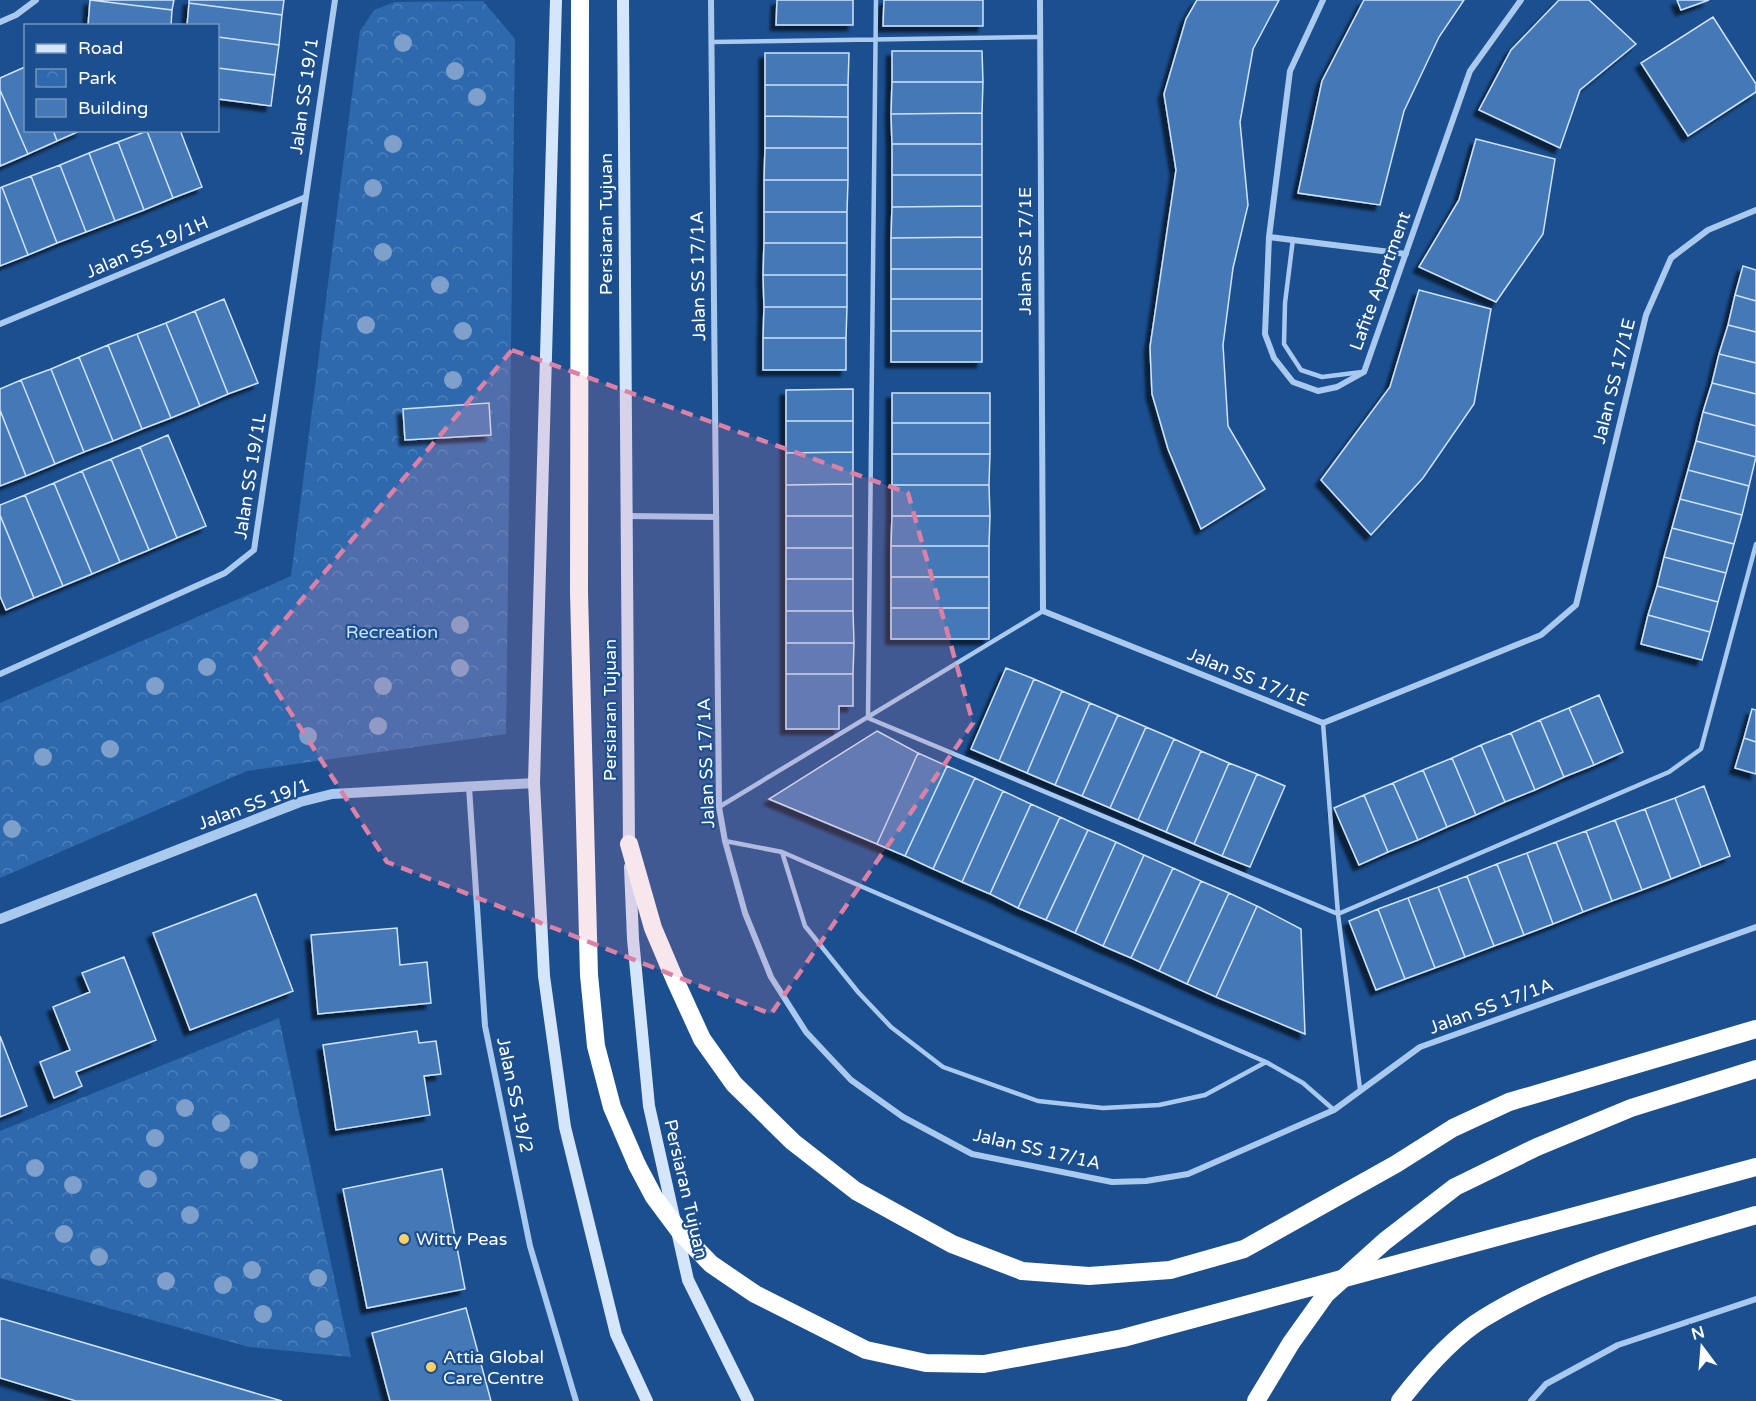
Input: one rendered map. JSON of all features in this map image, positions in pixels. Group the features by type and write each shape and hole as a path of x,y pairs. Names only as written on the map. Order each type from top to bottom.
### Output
{"highway":[{"path":"580,0 579,594 589,975 599,1057 612,1107 654,1197 680,1232 711,1264 755,1294 866,1350 926,1363 984,1364 1123,1338 1756,1167"},
{"path":"629,844 653,928 675,980 702,1040 734,1084 793,1142 856,1191 952,1244 1022,1271 1089,1276 1170,1270 1244,1249 1396,1164 1453,1128 1509,1102 1756,1029"},
{"path":"1256,1401 1291,1343 1326,1294 1385,1241 1455,1187 1537,1147 1631,1108 1756,1069"},
{"path":"1400,1401 1423,1371 1482,1319 1561,1278 1682,1236 1756,1215"}],"main road":[{"path":"556,0 534,783 544,976 565,1127 616,1334 647,1401"},
{"name":"Persiaran Tujuan","path":"623,0 629,844 633,939 649,1106 688,1281 748,1401"}],"street":[{"path":"0,22 16,15 36,0"},
{"name":"Jalan SS 19/1","path":"306,197 335,0"},
{"name":"Jalan SS 17/1A","path":"711,0 719,807 725,841 745,913 771,977 806,1032 851,1080 903,1117 972,1154 1112,1182 1146,1181 1188,1174 1334,1110 1420,1047 1756,927"},
{"name":"Jalan SS 17/1E","path":"1040,0 1043,611 1323,723 1541,635 1576,605 1646,315 1671,258 1708,230 1756,210"},
{"name":"Lafite Apartment","path":"1323,0 1290,71 1269,237 1265,334 1274,358 1293,382 1318,391 1337,387 1364,372 1470,71 1521,0"},
{"name":"Jalan SS 19/1H","path":"0,324 306,197"},
{"name":"Jalan SS 19/1L","path":"0,674 225,573 254,550 306,197"},
{"path":"1269,237 1406,254"},
{"path":"627,516 716,517"},
{"name":"Jalan SS 19/1","path":"0,919 300,802 332,794 534,783"},
{"name":"Jalan SS 19/2","path":"469,787 485,1026 531,1245 576,1401"},
{"path":"1531,1401 1546,1384 1618,1345 1756,1299"}],"lane":[{"path":"868,718 876,0"},
{"path":"711,42 1039,37"},
{"path":"1293,240 1284,344 1301,370 1322,377 1364,372"},
{"path":"868,718 1338,914 1669,772 1701,749 1756,544"},
{"path":"719,807 1043,611"},
{"path":"1323,723 1338,914 1360,1089"},
{"path":"725,841 782,852 1266,1062 1303,1083 1334,1110"},
{"path":"782,852 805,926 858,992 891,1027 943,1067 1038,1101 1102,1108 1159,1106 1205,1095 1266,1062"}],"highlighted area":[{"path":"512,350 908,493 973,723 771,1014 387,862 254,656"}],"green space":[{"name":"Recreation","path":"483,1 515,39 506,734 247,771 0,878 0,703 291,576 360,31 374,10 395,2"},
{"path":"279,1018 351,1357 249,1347 0,1278 0,1131"}],"building":[{"path":"90,0 172,10 171,24 88,24"},
{"path":"90,0 174,0 172,10"},
{"path":"189,0 284,0 282,15 189,3"},
{"path":"777,0 853,0 853,25 776,25"},
{"path":"884,0 983,0 983,26 883,26"},
{"path":"1197,0 1279,0 1253,49 1240,122 1248,205 1233,268 1223,345 1228,426 1265,489 1201,529 1168,449 1152,394 1150,347 1176,170 1164,94 1186,19"},
{"path":"1364,0 1464,0 1439,37 1404,111 1380,205 1298,193 1322,81"},
{"path":"1559,0 1589,0 1636,44 1580,90 1560,148 1479,110 1511,50"},
{"path":"1677,0 1709,0 1681,10"},
{"path":"189,3 282,15 279,45 219,37 219,24 187,24"},
{"path":"1713,17 1756,84 1756,92 1688,136 1641,63"},
{"path":"219,37 279,45 275,75 219,68"},
{"path":"892,51 982,51 983,82 892,82"},
{"path":"765,53 849,53 848,85 765,85"},
{"path":"24,67 24,132 54,132 57,141 28,154 0,90 0,78"},
{"path":"219,68 275,75 271,106 219,99"},
{"path":"892,82 983,82 982,113 891,114"},
{"path":"765,85 848,85 848,117 765,116"},
{"path":"0,90 28,154 0,166"},
{"path":"982,113 982,144 892,144 891,114"},
{"path":"765,116 848,117 848,148 765,148"},
{"path":"54,132 77,132 57,141"},
{"path":"147,132 181,132 202,187 173,198"},
{"path":"147,132 173,198 144,210 118,142"},
{"path":"1476,139 1555,159 1543,234 1496,302 1419,267 1459,200"},
{"path":"118,142 144,210 115,221 89,153"},
{"path":"892,144 982,144 982,175 892,175"},
{"path":"765,148 848,148 848,180 764,180"},
{"path":"89,153 115,221 86,232 60,165"},
{"path":"60,165 86,232 57,243 31,176"},
{"path":"892,175 982,175 982,206 892,207"},
{"path":"31,176 57,243 28,255 2,187"},
{"path":"764,180 848,180 847,212 764,212"},
{"path":"2,187 28,255 0,266 0,188"},
{"path":"982,206 982,237 891,238 892,207"},
{"path":"764,212 847,212 847,243 764,243"},
{"path":"982,237 982,269 891,269 891,238"},
{"path":"764,243 847,243 847,275 763,275"},
{"path":"1743,266 1756,270 1756,301 1735,295"},
{"path":"891,269 982,269 982,299 891,299"},
{"path":"763,275 847,275 847,307 764,307"},
{"path":"1419,290 1491,309 1474,404 1423,478 1371,535 1321,480 1390,387"},
{"path":"1735,295 1756,301 1756,332 1728,325"},
{"path":"224,299 258,383 228,394 195,311"},
{"path":"891,299 982,299 982,331 891,331"},
{"path":"764,307 847,307 846,338 763,338"},
{"path":"195,311 228,394 200,406 166,323"},
{"path":"166,323 200,406 171,418 137,334"},
{"path":"1728,325 1756,332 1756,363 1719,354"},
{"path":"891,331 982,331 982,362 891,362"},
{"path":"137,334 171,418 142,429 108,345"},
{"path":"763,338 846,338 846,370 763,370"},
{"path":"108,345 142,429 113,441 79,357"},
{"path":"1719,354 1756,363 1756,394 1712,383"},
{"path":"79,357 113,441 84,452 51,369"},
{"path":"51,369 84,452 55,464 21,380"},
{"path":"21,380 55,464 26,476 0,410 0,389"},
{"path":"1712,383 1756,394 1756,426 1703,412"},
{"path":"853,389 853,421 786,421 786,390"},
{"path":"892,393 990,393 990,423 892,423"},
{"path":"489,403 491,435 405,440 403,409"},
{"path":"0,410 26,476 0,486"},
{"path":"1703,412 1756,426 1756,457 1696,441"},
{"path":"786,421 853,421 853,452 786,453"},
{"path":"892,423 990,423 990,454 892,454"},
{"path":"168,435 206,526 177,538 140,447"},
{"path":"1696,441 1756,457 1749,486 1688,470"},
{"path":"140,447 177,538 149,550 111,459"},
{"path":"853,452 853,484 786,485 786,453"},
{"path":"892,454 990,454 989,485 892,485"},
{"path":"111,459 149,550 120,562 82,471"},
{"path":"1688,470 1749,486 1742,515 1680,499"},
{"path":"82,471 120,562 92,574 54,483"},
{"path":"54,483 92,574 63,586 25,495"},
{"path":"853,484 853,516 786,516 786,485"},
{"path":"892,485 989,485 990,516 892,516"},
{"path":"25,495 63,586 34,598 0,515 0,505"},
{"path":"1680,499 1742,515 1734,544 1672,528"},
{"path":"0,515 34,598 6,610 0,596"},
{"path":"786,516 853,516 853,548 786,548"},
{"path":"892,516 990,516 989,546 891,546"},
{"path":"1672,528 1734,544 1726,573 1664,557"},
{"path":"891,546 989,546 989,577 891,577"},
{"path":"786,548 853,548 853,579 786,579"},
{"path":"1664,557 1726,573 1718,602 1657,586"},
{"path":"891,577 989,577 989,608 891,608"},
{"path":"786,579 853,579 853,611 786,611"},
{"path":"1657,586 1718,602 1710,632 1648,615"},
{"path":"891,608 989,608 989,639 891,639"},
{"path":"786,611 853,611 854,643 786,643"},
{"path":"1648,615 1710,632 1702,660 1641,644"},
{"path":"786,643 854,643 853,674 786,674"},
{"path":"1006,668 1034,679 999,761 971,749"},
{"path":"786,674 853,674 853,706 839,706 839,729 786,729"},
{"path":"1034,679 1062,691 1027,773 999,761"},
{"path":"1062,691 1090,703 1055,785 1027,773"},
{"path":"1599,695 1623,752 1594,765 1569,708"},
{"path":"1090,703 1118,715 1082,796 1055,785"},
{"path":"1569,708 1594,765 1564,777 1540,720"},
{"path":"1752,709 1756,710 1756,742 1744,738"},
{"path":"1118,715 1146,727 1110,808 1082,796"},
{"path":"1540,720 1564,777 1535,790 1511,733"},
{"path":"1146,727 1174,739 1138,820 1110,808"},
{"path":"877,731 918,753 877,844 769,799"},
{"path":"1511,733 1535,790 1505,802 1481,745"},
{"path":"1744,738 1756,742 1756,774 1735,768"},
{"path":"1174,739 1201,751 1166,832 1138,820"},
{"path":"1481,745 1505,802 1476,815 1452,758"},
{"path":"1201,751 1229,763 1194,844 1166,832"},
{"path":"918,753 947,766 905,856 877,844"},
{"path":"1452,758 1476,815 1447,827 1423,770"},
{"path":"1229,763 1257,774 1222,856 1194,844"},
{"path":"947,766 975,778 933,869 905,856"},
{"path":"1423,770 1447,827 1418,840 1393,783"},
{"path":"1257,774 1285,786 1250,867 1222,856"},
{"path":"975,778 1003,791 962,882 933,869"},
{"path":"1393,783 1418,840 1388,852 1364,795"},
{"path":"1704,786 1730,856 1701,867 1675,798"},
{"path":"1003,791 1031,804 990,894 962,882"},
{"path":"1364,795 1388,852 1359,865 1334,808"},
{"path":"1675,798 1701,867 1671,879 1645,809"},
{"path":"1031,804 1060,817 1018,908 990,894"},
{"path":"1645,809 1671,879 1642,890 1615,820"},
{"path":"1060,817 1088,830 1046,920 1018,908"},
{"path":"1615,820 1642,890 1612,901 1586,831"},
{"path":"1088,830 1116,842 1075,933 1046,920"},
{"path":"1586,831 1612,901 1583,912 1556,842"},
{"path":"1116,842 1144,855 1103,946 1075,933"},
{"path":"1556,842 1583,912 1553,924 1527,853"},
{"path":"1527,853 1553,924 1524,935 1497,864"},
{"path":"1144,855 1173,868 1131,958 1103,946"},
{"path":"1497,864 1524,935 1494,946 1467,876"},
{"path":"1173,868 1201,881 1159,971 1131,958"},
{"path":"1467,876 1494,946 1465,957 1438,887"},
{"path":"1201,881 1229,893 1187,984 1159,971"},
{"path":"1438,887 1465,957 1435,968 1408,898"},
{"path":"1229,893 1257,906 1216,997 1187,984"},
{"path":"256,894 293,991 190,1030 153,933"},
{"path":"1408,898 1435,968 1405,979 1378,909"},
{"path":"1257,906 1301,929 1305,1034 1216,997"},
{"path":"1378,909 1405,979 1376,990 1349,921"},
{"path":"397,928 400,965 427,962 431,1003 318,1014 311,935"},
{"path":"124,957 156,1040 76,1072 82,1086 54,1098 40,1062 70,1050 53,1007 90,992 82,973"},
{"path":"417,1031 419,1043 436,1041 441,1074 424,1076 430,1115 336,1130 323,1045"},
{"path":"0,1036 27,1106 0,1117"},
{"name":"Witty Peas","path":"442,1169 465,1289 367,1308 343,1189"},
{"name":"Attia Global Care Centre","path":"466,1308 491,1401 390,1401 372,1333"},
{"path":"0,1318 282,1401 76,1401 0,1378"}],"place":[{"name":"Witty Peas","path":"404,1239"},
{"name":"Attia Global Care Centre","path":"431,1367"}]}
